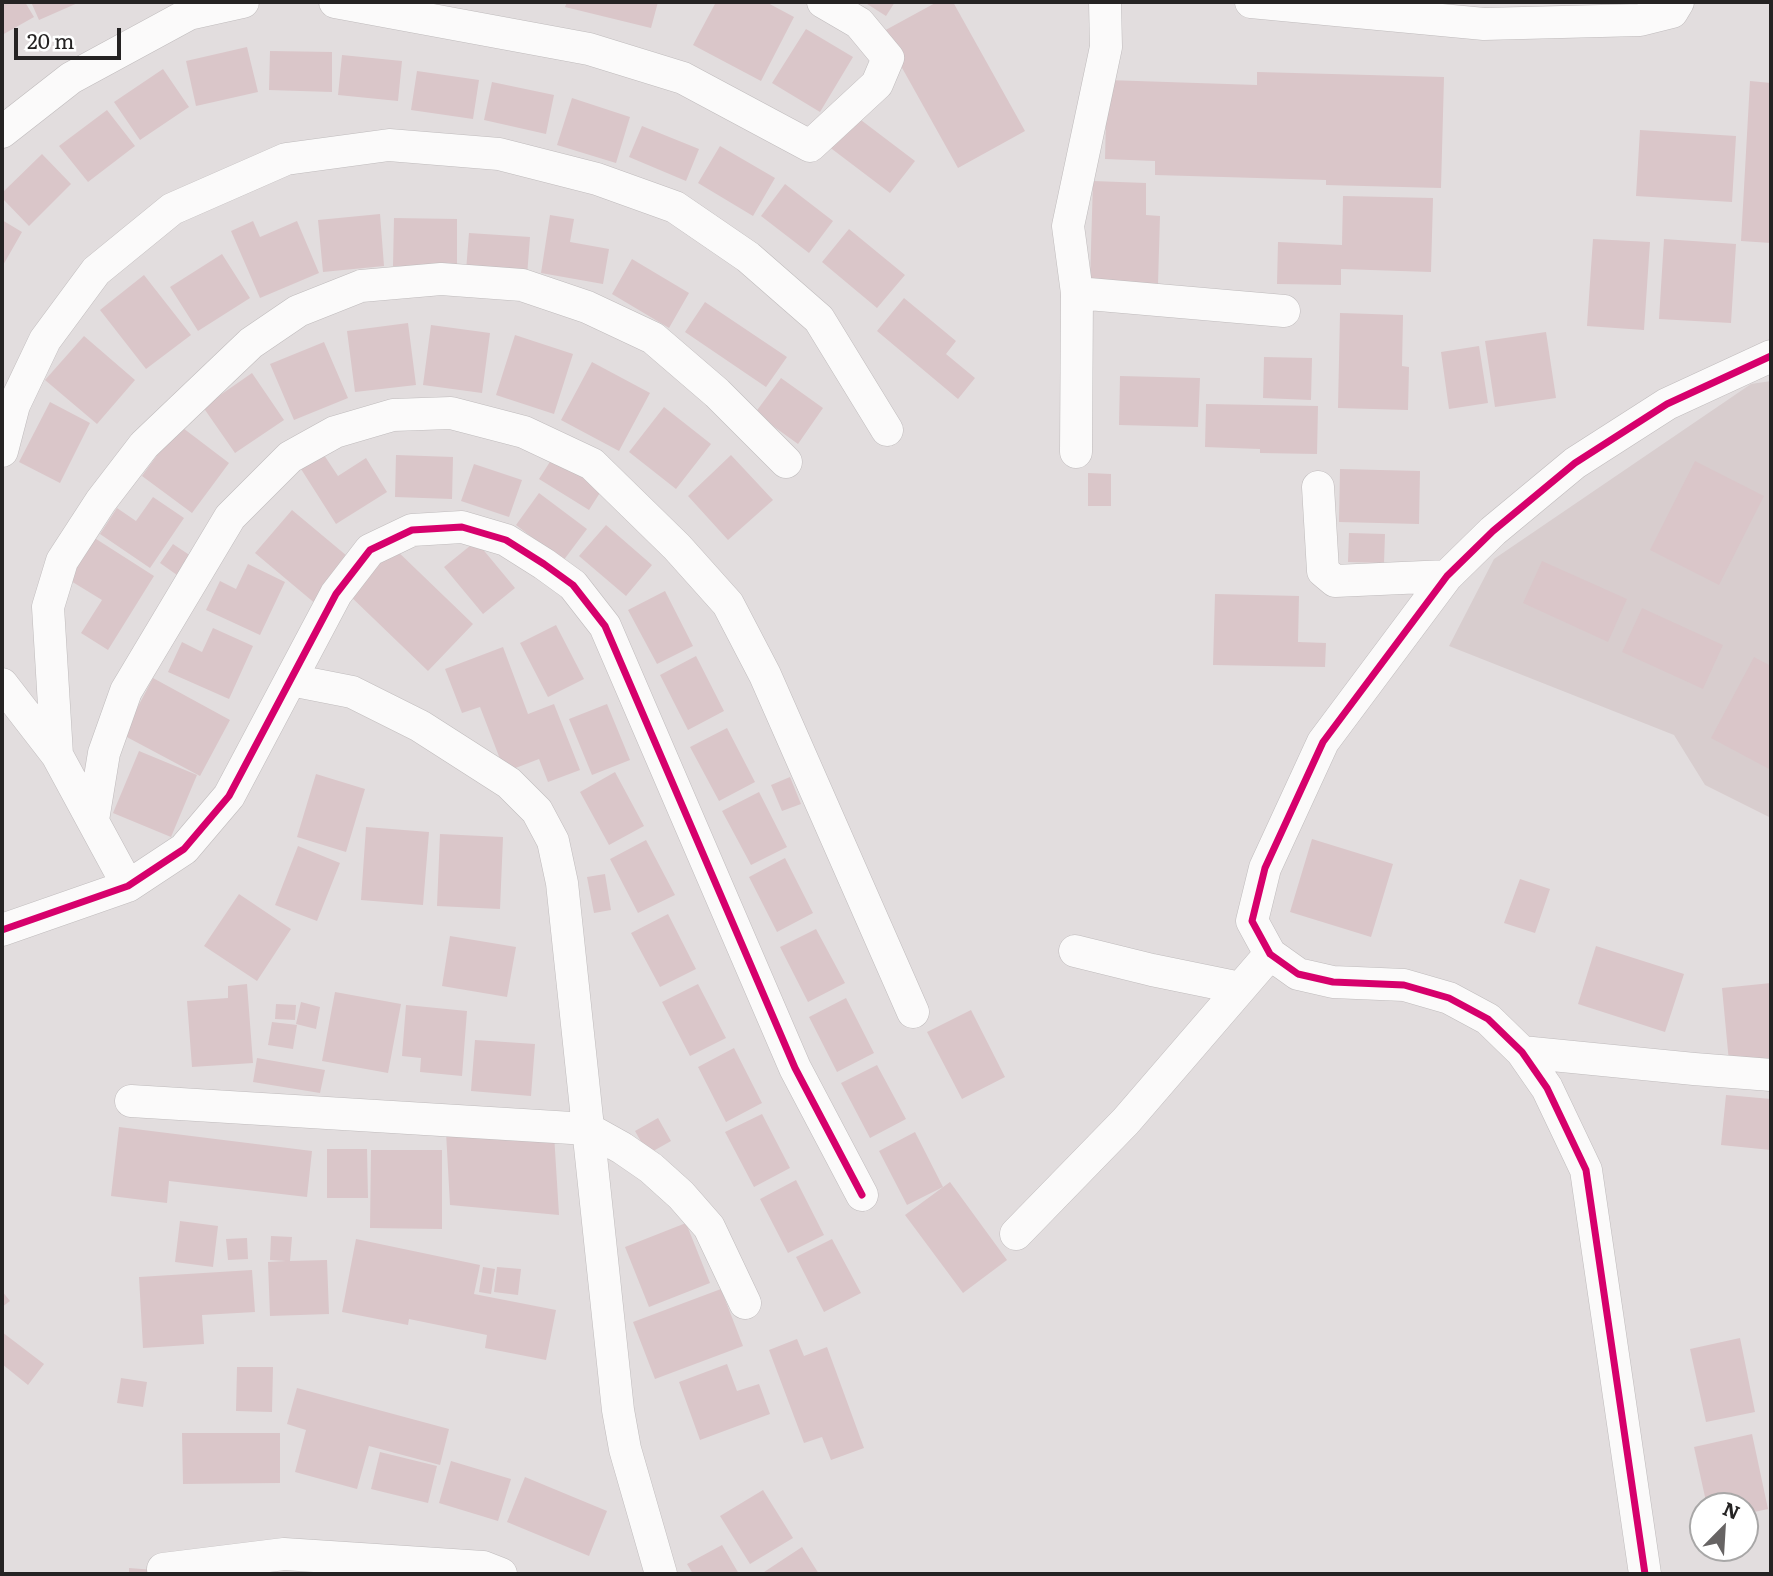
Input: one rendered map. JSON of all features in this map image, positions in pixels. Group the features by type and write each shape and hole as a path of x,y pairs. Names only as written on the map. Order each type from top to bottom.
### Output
{"street":[{"path":"2,132 71,78 188,14 243,2"},
{"path":"335,2 589,49 682,78 810,146 877,84 888,58 859,23 823,2"},
{"path":"1076,452 1077,293 1068,226 1105,47 1105,2"},
{"path":"1251,2 1484,24 1640,20 1672,12 1678,2"},
{"path":"2,451 14,405 45,340 96,271 172,209 286,159 389,145 499,154 597,179 675,207 748,257 819,319 887,430"},
{"path":"57,755 48,607 62,561 101,501 144,445 251,343 298,311 361,286 441,279 522,285 586,307 653,338 717,393 786,462"},
{"path":"1077,293 1284,311"},
{"path":"1645,1574 1586,1170 1547,1088 1522,1052 1489,1018 1448,998 1404,985 1333,982 1298,975 1270,954 1252,920 1265,868 1323,742 1447,576 1493,531 1575,463 1667,404 1771,356"},
{"path":"93,820 104,753 126,691 230,517 290,457 335,432 393,415 451,413 524,432 592,464 677,547 728,604 765,675 913,1012"},
{"path":"1318,487 1323,571 1335,581 1447,576"},
{"path":"2,930 128,886 184,849 229,796 335,594 370,550 412,530 462,527 506,540 573,585 605,626 795,1068 862,1195"},
{"path":"291,680 352,692 389,709 509,783 537,811 553,841 562,883 620,1423 661,1574"},
{"path":"2,684 57,755 128,886"},
{"path":"1075,951 1240,988"},
{"path":"1016,1234 1126,1121 1270,954"},
{"path":"1522,1052 1771,1074"},
{"path":"131,1101 588,1129 651,1168 681,1195 709,1227 745,1303"},
{"path":"163,1569 284,1554 482,1567 501,1574"}],"shaded area":[{"path":"1771,381 1771,818 1705,785 1674,735 1449,646 1494,559 1751,384"}],"building":[{"path":"2,2 25,2 34,17 2,35"},
{"path":"31,2 80,2 39,20"},
{"path":"567,2 658,2 651,28 565,7"},
{"path":"716,2 766,2 794,17 761,81 693,45"},
{"path":"864,2 895,2 886,16"},
{"path":"937,2 953,2 1025,131 958,168 882,32"},
{"path":"806,29 853,57 820,112 772,83"},
{"path":"247,47 258,92 196,106 186,61"},
{"path":"270,51 332,52 332,92 269,90"},
{"path":"342,55 402,61 398,101 338,95"},
{"path":"163,69 189,107 140,140 114,102"},
{"path":"417,71 479,80 473,119 411,110"},
{"path":"1257,72 1444,77 1441,188 1326,185 1326,180 1155,175 1155,161 1105,159 1107,80 1257,85"},
{"path":"1750,81 1771,83 1771,243 1741,241"},
{"path":"492,82 554,95 546,134 484,120"},
{"path":"572,98 630,117 616,163 557,145"},
{"path":"107,110 135,146 88,182 59,146"},
{"path":"853,114 915,161 890,193 828,146"},
{"path":"642,126 699,149 686,181 629,157"},
{"path":"1640,130 1736,136 1732,202 1636,196"},
{"path":"720,146 775,178 753,216 698,183"},
{"path":"42,154 71,184 29,226 2,198 2,193"},
{"path":"1093,181 1146,183 1146,215 1160,216 1158,284 1090,282"},
{"path":"785,184 833,221 809,253 761,216"},
{"path":"1343,196 1433,198 1431,272 1341,269 1341,285 1277,284 1278,242 1342,245"},
{"path":"380,214 384,266 323,272 318,220"},
{"path":"550,215 574,219 570,242 609,249 603,284 541,273"},
{"path":"394,218 457,219 457,267 393,266"},
{"path":"2,220 22,232 2,267"},
{"path":"253,221 260,237 297,221 319,273 260,298 231,231"},
{"path":"849,229 905,275 877,308 822,262"},
{"path":"469,233 530,237 527,276 466,271"},
{"path":"1593,239 1650,242 1644,330 1587,326"},
{"path":"1664,239 1736,244 1731,323 1659,319"},
{"path":"222,254 250,298 198,331 170,287"},
{"path":"632,259 689,293 669,328 612,294"},
{"path":"144,275 191,335 146,369 100,310"},
{"path":"904,298 956,341 946,354 975,378 958,399 877,331"},
{"path":"705,302 787,357 766,387 685,332"},
{"path":"1340,313 1403,315 1402,366 1409,367 1408,410 1338,408"},
{"path":"408,323 416,385 355,392 347,331"},
{"path":"431,325 490,333 482,393 423,385"},
{"path":"1546,332 1556,398 1495,407 1485,341"},
{"path":"515,335 573,354 554,414 496,395"},
{"path":"84,336 135,380 97,424 45,380"},
{"path":"324,342 348,398 294,420 270,364"},
{"path":"1479,346 1488,403 1449,409 1441,352"},
{"path":"1264,357 1312,358 1311,400 1263,398"},
{"path":"592,362 650,393 619,451 561,420"},
{"path":"252,373 284,420 235,453 203,407"},
{"path":"1120,376 1200,378 1198,427 1119,425"},
{"path":"781,378 823,408 798,444 755,413"},
{"path":"50,402 90,423 60,483 19,462"},
{"path":"1206,404 1318,406 1317,454 1260,453 1260,449 1205,447"},
{"path":"664,407 711,444 676,489 629,452"},
{"path":"179,425 229,463 192,513 142,476"},
{"path":"324,455 338,476 366,458 387,492 336,524 301,469"},
{"path":"396,455 453,457 452,499 395,497"},
{"path":"731,455 773,500 728,540 688,496"},
{"path":"553,457 603,488 589,510 539,479"},
{"path":"1695,461 1764,496 1719,585 1650,550"},
{"path":"474,464 522,480 509,517 461,501"},
{"path":"1340,469 1420,471 1419,524 1339,522"},
{"path":"1088,473 1111,474 1111,506 1088,506"},
{"path":"539,493 587,529 563,561 516,525"},
{"path":"153,497 184,518 150,568 100,534 117,508 136,521"},
{"path":"292,510 353,561 317,605 255,553"},
{"path":"606,525 652,565 626,596 579,556"},
{"path":"1349,533 1385,534 1384,563 1348,562"},
{"path":"93,537 154,576 108,650 81,633 102,600 66,578"},
{"path":"476,541 515,588 483,614 444,567"},
{"path":"173,544 191,556 177,575 160,563"},
{"path":"391,545 473,624 428,671 346,592"},
{"path":"1542,561 1627,599 1608,642 1523,603"},
{"path":"248,564 285,582 260,635 206,610 220,581 236,589"},
{"path":"665,591 693,646 657,664 628,610"},
{"path":"1215,594 1299,596 1298,642 1326,643 1325,667 1213,665"},
{"path":"1642,608 1723,645 1703,689 1622,652"},
{"path":"556,625 584,679 548,697 520,643"},
{"path":"213,628 253,646 229,699 168,672 182,642 202,652"},
{"path":"503,647 528,714 554,704 580,770 548,782 539,759 505,772 480,707 462,713 445,669"},
{"path":"696,656 724,711 688,730 660,675"},
{"path":"1754,657 1771,666 1771,770 1711,738"},
{"path":"153,678 230,720 200,776 123,735"},
{"path":"607,704 630,760 592,775 569,719"},
{"path":"727,728 755,782 719,801 690,747"},
{"path":"139,751 197,775 171,837 113,813"},
{"path":"615,772 644,826 609,845 580,792"},
{"path":"316,774 365,789 346,852 297,837"},
{"path":"790,777 801,804 782,811 771,785"},
{"path":"759,792 787,847 751,865 722,811"},
{"path":"366,827 429,832 423,905 361,900"},
{"path":"440,834 503,837 500,909 437,906"},
{"path":"1312,839 1393,864 1371,937 1290,912"},
{"path":"646,840 675,895 638,913 610,859"},
{"path":"298,846 340,863 317,921 275,905"},
{"path":"785,858 813,913 777,932 749,877"},
{"path":"605,874 611,910 594,913 587,877"},
{"path":"1520,879 1550,889 1535,933 1504,923"},
{"path":"239,894 291,929 257,981 204,946"},
{"path":"668,914 696,969 660,987 631,933"},
{"path":"816,929 845,983 808,1002 780,947"},
{"path":"450,936 516,947 507,997 442,986"},
{"path":"1596,946 1684,974 1665,1032 1578,1004"},
{"path":"1771,983 1771,1058 1729,1062 1722,988"},
{"path":"247,984 253,1063 192,1067 187,1001 228,998 228,986"},
{"path":"698,984 726,1038 690,1056 662,1002"},
{"path":"335,992 401,1004 388,1073 322,1061"},
{"path":"846,998 874,1053 837,1072 809,1017"},
{"path":"301,1002 320,1007 316,1029 296,1024"},
{"path":"276,1004 296,1005 295,1020 275,1019"},
{"path":"406,1005 467,1011 462,1076 420,1072 421,1058 402,1056"},
{"path":"971,1010 1005,1077 962,1099 927,1032"},
{"path":"272,1022 297,1025 293,1049 268,1045"},
{"path":"475,1040 535,1044 531,1096 471,1091"},
{"path":"734,1048 762,1103 726,1122 698,1067"},
{"path":"257,1058 325,1070 320,1093 253,1082"},
{"path":"877,1065 906,1119 870,1138 841,1083"},
{"path":"1726,1095 1771,1099 1771,1150 1721,1145"},
{"path":"762,1114 790,1168 754,1187 725,1132"},
{"path":"658,1118 671,1141 648,1154 635,1131"},
{"path":"119,1127 312,1151 307,1197 169,1181 167,1203 111,1196"},
{"path":"446,1132 554,1134 559,1215 450,1205"},
{"path":"915,1132 943,1187 907,1205 879,1151"},
{"path":"327,1149 367,1149 368,1198 327,1198"},
{"path":"371,1150 442,1150 442,1229 370,1228"},
{"path":"796,1180 824,1235 788,1253 760,1199"},
{"path":"950,1182 1007,1260 963,1293 905,1215"},
{"path":"180,1221 218,1226 213,1267 175,1262"},
{"path":"686,1223 710,1283 649,1307 625,1247"},
{"path":"271,1236 292,1237 290,1261 327,1260 329,1314 270,1316 268,1262 286,1261 270,1260"},
{"path":"247,1238 248,1259 228,1260 226,1239"},
{"path":"356,1239 480,1265 474,1294 556,1310 546,1360 485,1348 487,1335 409,1319 408,1325 342,1312"},
{"path":"832,1239 861,1293 824,1312 796,1257"},
{"path":"483,1267 495,1269 491,1294 479,1292"},
{"path":"497,1267 521,1269 518,1295 494,1292"},
{"path":"252,1270 255,1312 202,1315 204,1344 143,1348 139,1277"},
{"path":"721,1289 743,1346 655,1379 633,1322"},
{"path":"2,1291 10,1301 2,1307"},
{"path":"2,1332 44,1364 28,1385 2,1364"},
{"path":"1740,1338 1755,1412 1706,1422 1690,1349"},
{"path":"797,1339 804,1356 827,1347 864,1448 831,1460 822,1437 804,1443 769,1350"},
{"path":"727,1364 737,1391 759,1384 770,1414 700,1440 679,1382"},
{"path":"237,1367 273,1367 272,1412 236,1411"},
{"path":"121,1378 147,1382 143,1407 117,1403"},
{"path":"297,1388 449,1429 440,1465 369,1446 357,1489 295,1472 306,1430 287,1424"},
{"path":"182,1433 280,1433 280,1483 183,1484"},
{"path":"1752,1434 1768,1509 1759,1511 1759,1492 1704,1492 1694,1447"},
{"path":"380,1452 437,1466 428,1503 371,1489"},
{"path":"451,1461 511,1479 498,1521 439,1503"},
{"path":"525,1477 607,1511 589,1556 507,1522"},
{"path":"763,1490 793,1538 750,1564 720,1516"},
{"path":"722,1545 739,1574 693,1574 687,1564"},
{"path":"802,1547 819,1574 761,1574"},
{"path":"129,1568 154,1570 154,1574 129,1574"}],"cycle path":[{"path":"1645,1574 1586,1170 1547,1088 1522,1052 1488,1019 1449,998 1404,985 1333,982 1298,974 1270,954 1252,921 1265,868 1323,742 1447,576 1493,531 1575,463 1667,404 1771,356"},
{"path":"2,930 128,886 184,849 229,796 336,594 370,550 412,530 462,527 506,540 573,585 605,626 795,1068 862,1195"}]}
